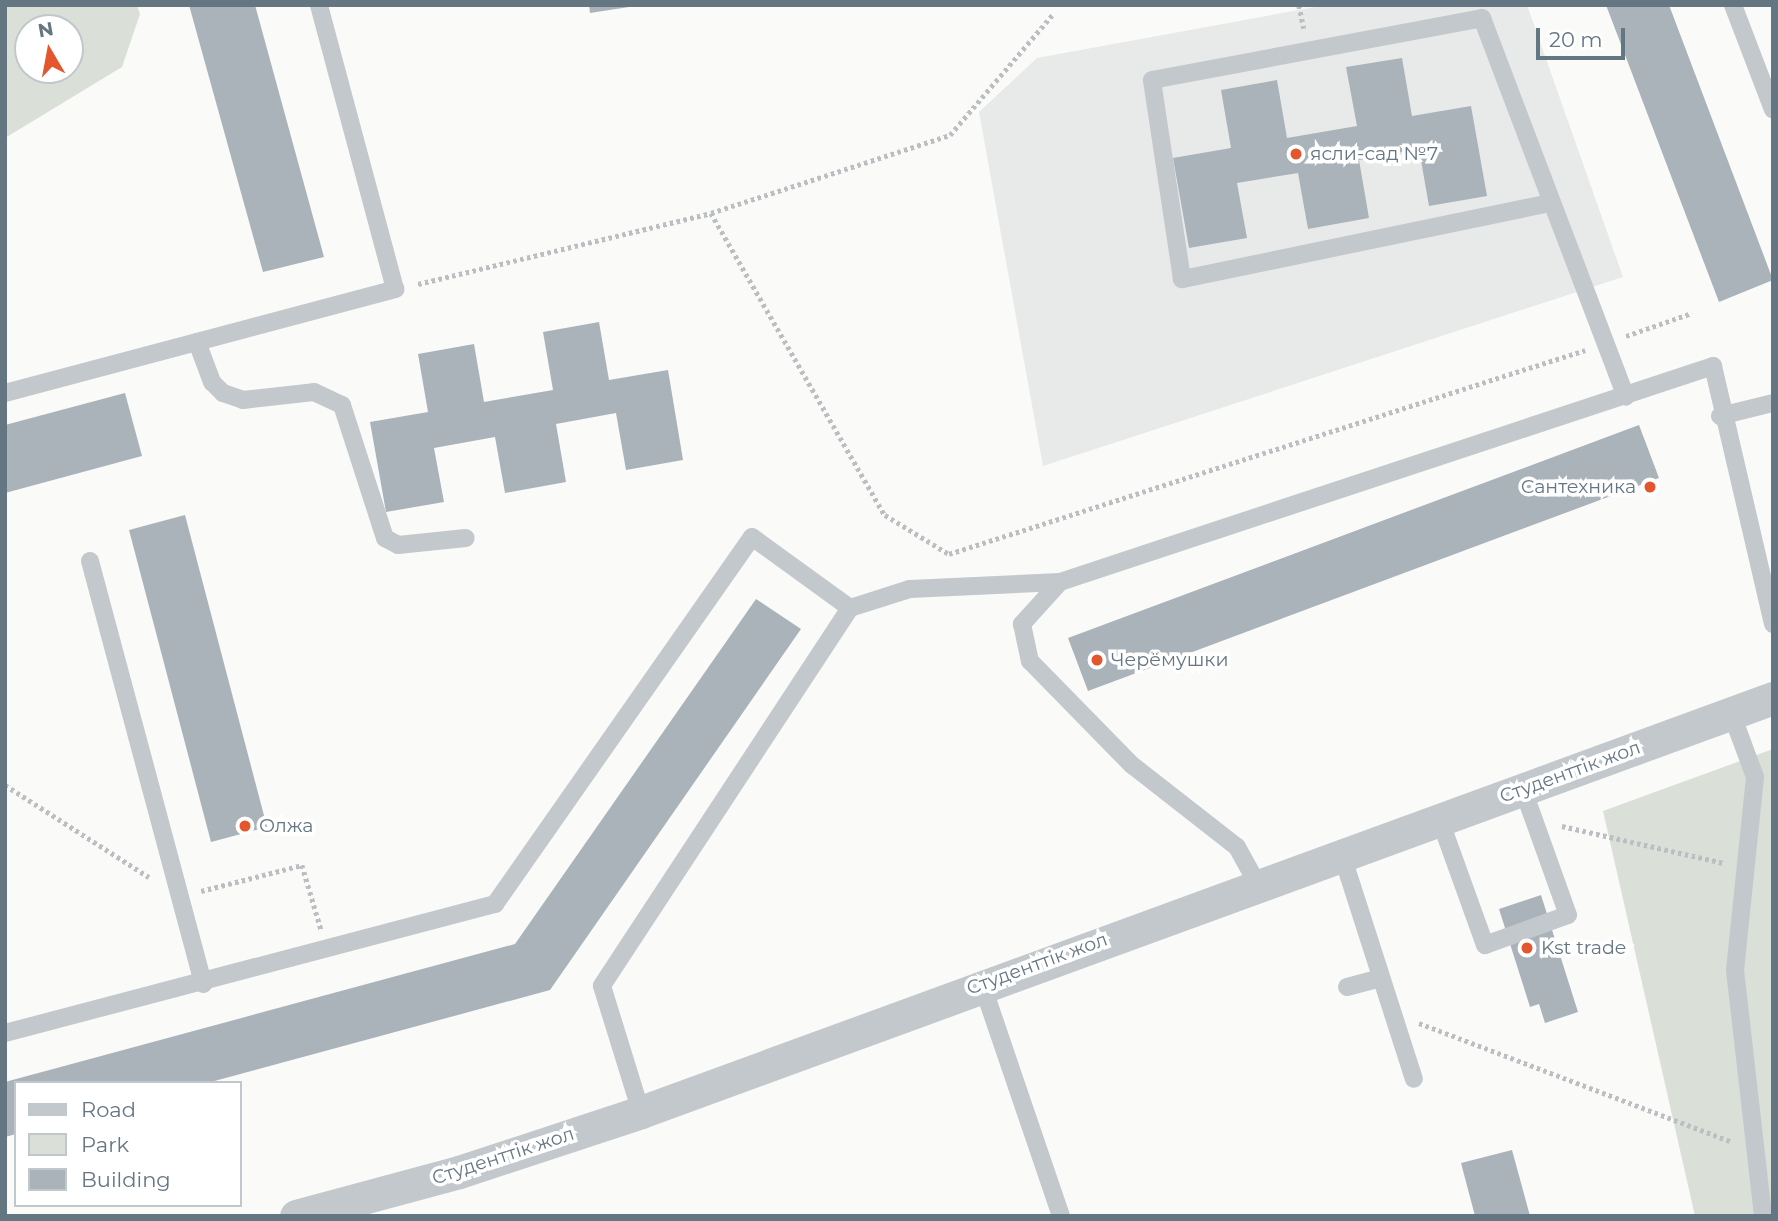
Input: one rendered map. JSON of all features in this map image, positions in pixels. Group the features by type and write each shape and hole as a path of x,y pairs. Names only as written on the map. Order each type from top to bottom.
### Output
{"street":[{"name":"Студенттік жол","path":"296,1216 459,1172 641,1112 982,984 1440,820 1528,804 1773,698"}],"lane":[{"path":"5,393 395,289 319,5"},
{"path":"1733,5 1773,110"},
{"path":"1550,203 1182,279 1152,80 1482,18 1550,203 1626,397"},
{"path":"197,342 212,383 223,393 243,400 314,392 342,405 385,538 398,545 466,538"},
{"path":"641,1112 602,986 850,608 922,587 1060,582 1626,397 1713,366 1720,416 1773,624"},
{"path":"1720,416 1773,403"},
{"path":"5,1034 203,984 495,904 752,537 850,608"},
{"path":"90,561 203,984"},
{"path":"1060,582 1022,624 1030,661 1132,765 1237,847 1258,885"},
{"path":"1731,715 1755,777 1735,970 1751,1149 1763,1216"},
{"path":"1440,820 1485,945 1568,915 1528,804"},
{"path":"1342,855 1414,1079"},
{"path":"1347,988 1381,978"},
{"path":"982,984 1061,1216"}],"path":[{"path":"395,289 711,213 950,135 1054,13"},
{"path":"711,213 886,515 949,554 1604,344 1692,313"},
{"path":"1528,804 1746,867"},
{"path":"1392,1013 1751,1149"}],"shaded area":[{"path":"1326,5 1527,5 1623,277 1043,466 979,112 1037,58"}],"green space":[{"path":"5,5 137,5 140,14 122,67 5,138"},
{"path":"1773,749 1773,1216 1695,1216 1603,811"}],"building":[{"path":"189,5 255,5 324,257 263,272"},
{"path":"589,5 628,5 629,7 590,13"},
{"path":"1606,5 1669,5 1773,280 1719,302"},
{"name":"ясли-сад №7","path":"1402,58 1412,116 1471,106 1487,196 1429,206 1419,149 1359,160 1369,218 1308,229 1298,173 1237,183 1247,238 1189,248 1173,158 1231,148 1221,90 1277,80 1287,138 1357,126 1346,67"},
{"path":"599,322 609,380 668,370 683,460 626,470 616,413 556,424 566,482 505,493 495,437 434,448 444,502 386,512 370,422 428,412 418,354 474,344 484,402 553,390 543,332"},
{"path":"125,393 142,456 5,493 5,425"},
{"path":"1639,425 1659,478 1088,691 1068,638"},
{"path":"185,515 267,827 211,842 129,530"},
{"path":"756,599 801,629 550,990 214,1081 14,1081 14,1135 5,1137 5,1082 515,944"},
{"path":"1541,895 1578,1012 1545,1023 1539,1004 1530,1007 1499,909"},
{"path":"1512,1150 1530,1216 1475,1216 1461,1163"}],"place":[{"name":"ясли-сад №7","path":"1296,154"},
{"name":"Сантехника","path":"1650,487"},
{"name":"Черёмушки","path":"1097,660"},
{"name":"Олжа","path":"245,826"},
{"name":"Kst trade","path":"1527,948"}]}
